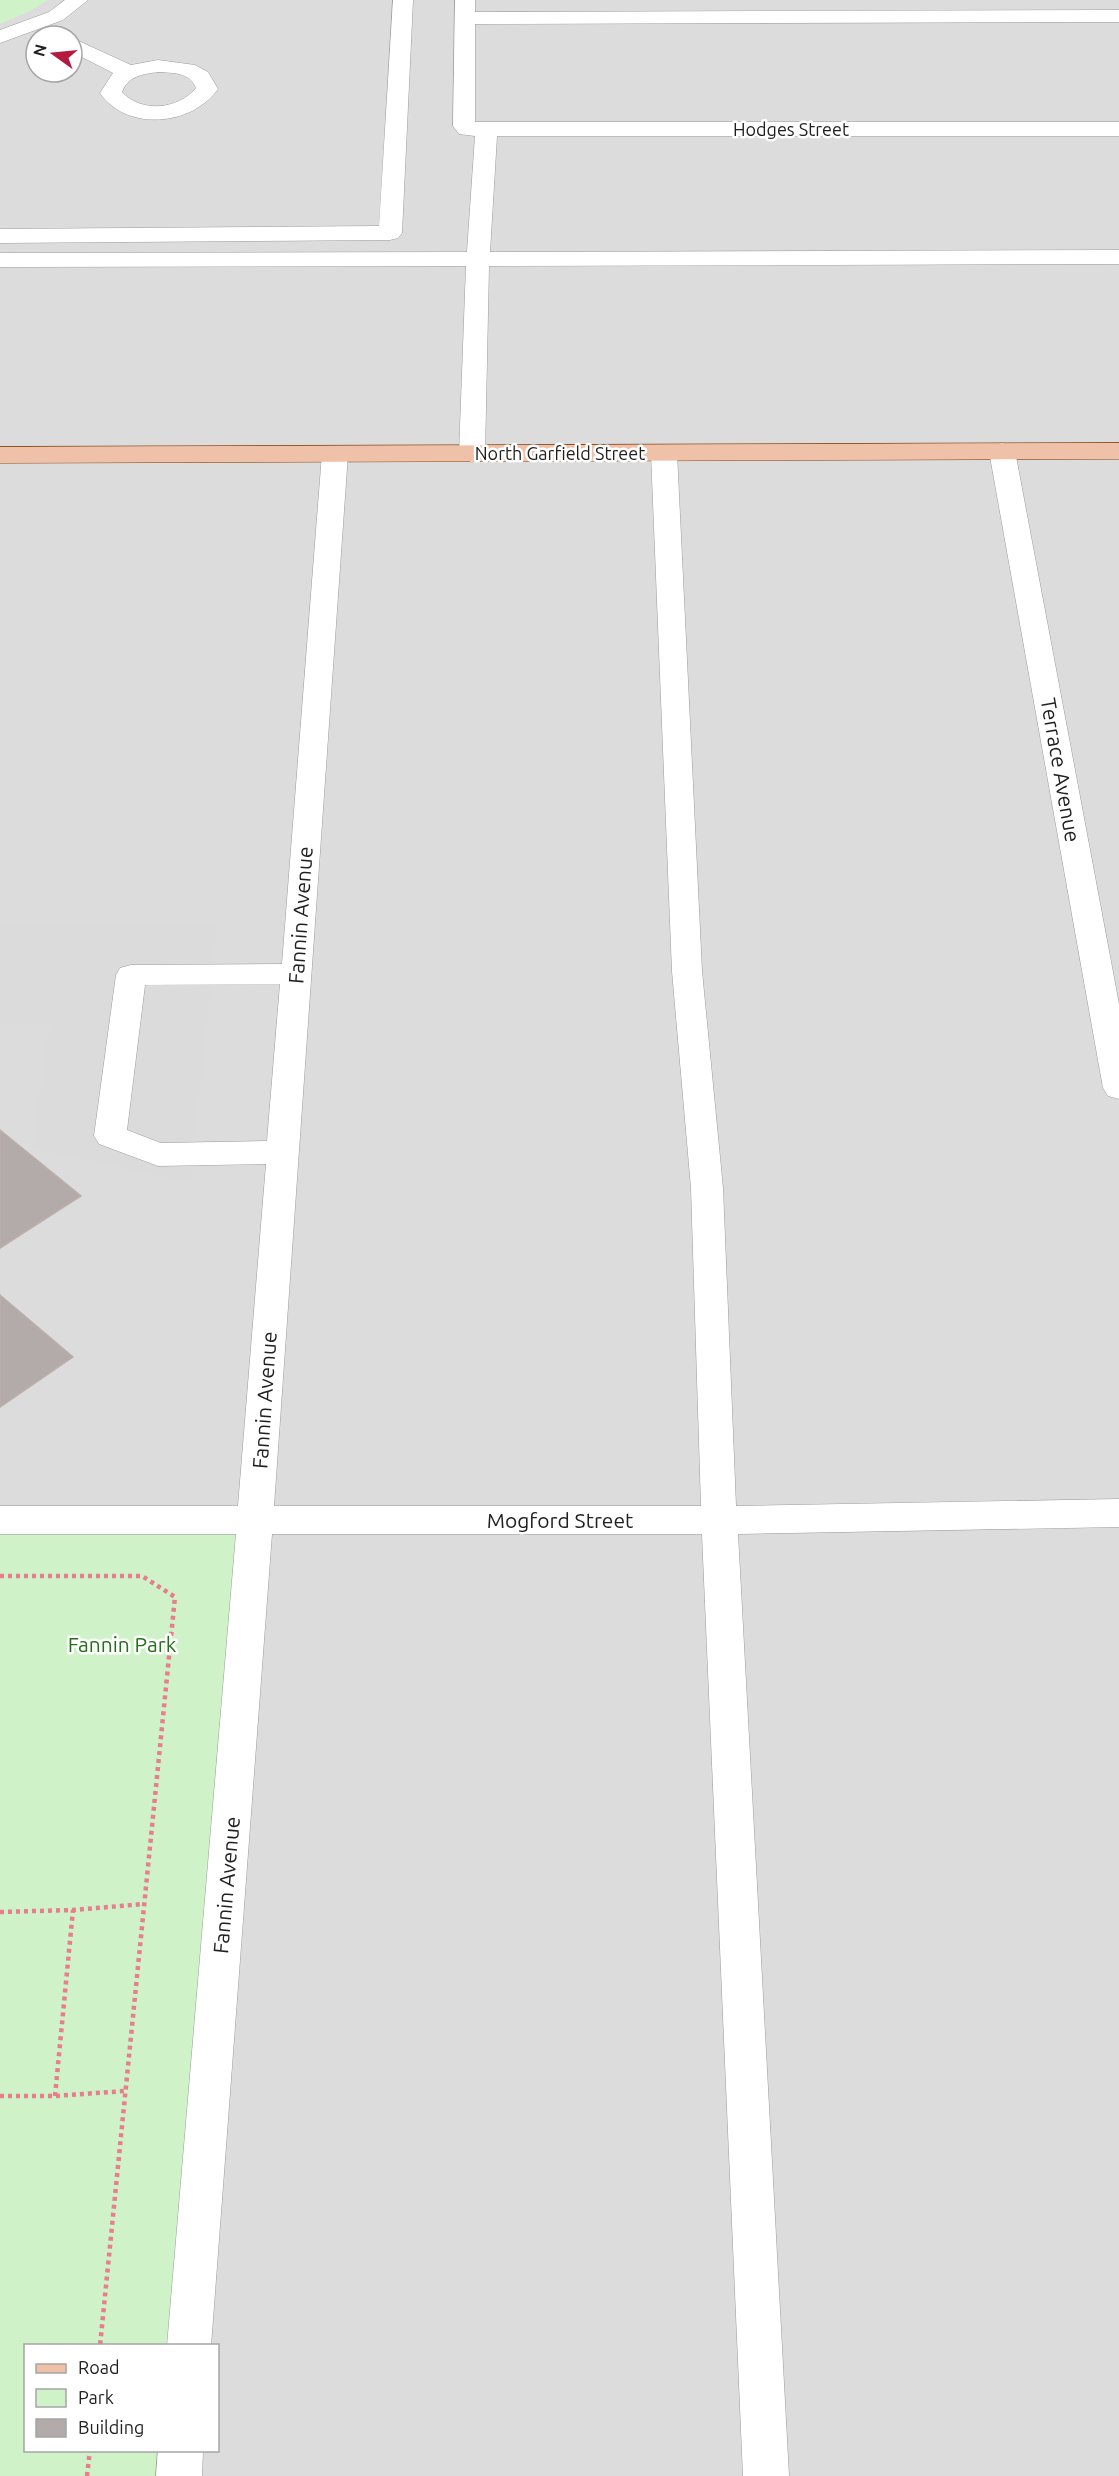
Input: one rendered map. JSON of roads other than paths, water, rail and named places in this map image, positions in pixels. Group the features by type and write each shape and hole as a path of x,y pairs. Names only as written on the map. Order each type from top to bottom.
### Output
{"main road":[{"name":"North Garfield Street","path":"0,455 1119,451"}],"street":[{"path":"38,24 56,16 78,0"},
{"path":"0,236 390,233 403,0"},
{"path":"472,454 478,259 475,128 465,9 1119,16"},
{"path":"0,37 24,29"},
{"path":"84,50 129,72"},
{"name":"Hodges Street","path":"475,128 1119,129"},
{"path":"0,260 1119,257"},
{"name":"Terrace Avenue","path":"1002,451 1119,1088"},
{"path":"664,453 687,971 707,1188 719,1520 766,2476"},
{"name":"Fannin Avenue","path":"189,2344 255,1519 335,454"},
{"path":"283,1152 158,1155 110,1136 130,975 296,974"},
{"name":"Mogford Street","path":"0,1520 719,1520 1119,1513"},
{"path":"179,2476 181,2452"}],"park label":[{"name":"Fannin Park","path":"122,1644"}]}
